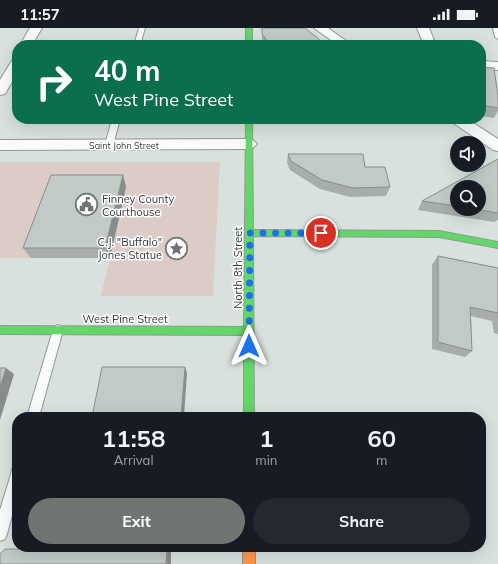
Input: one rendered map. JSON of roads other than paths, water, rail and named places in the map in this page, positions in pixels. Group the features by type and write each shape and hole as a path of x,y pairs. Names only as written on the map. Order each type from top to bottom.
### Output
{"street":[{"path":"29,40 36,28"},
{"path":"249,28 249,40"},
{"path":"320,28 338,40"},
{"path":"422,28 428,40"},
{"path":"486,65 498,66"},
{"path":"0,91 12,71"},
{"name":"North 8th Street","path":"249,124 249,412"},
{"path":"465,124 498,146"},
{"name":"Saint John Street","path":"0,145 249,144"},
{"path":"250,233 439,234 498,245"},
{"name":"West Pine Street","path":"0,330 249,331"},
{"path":"249,552 249,564"}],"lane":[{"path":"138,40 142,28"},
{"path":"496,28 498,37"},
{"path":"109,145 115,124"},
{"path":"34,412 58,330"},
{"path":"0,534 12,492"}],"place":[{"name":"Finney County Courthouse","path":"86,205"},
{"name":"C.J. \"Buffalo\" Jones Statue","path":"177,248"}]}
